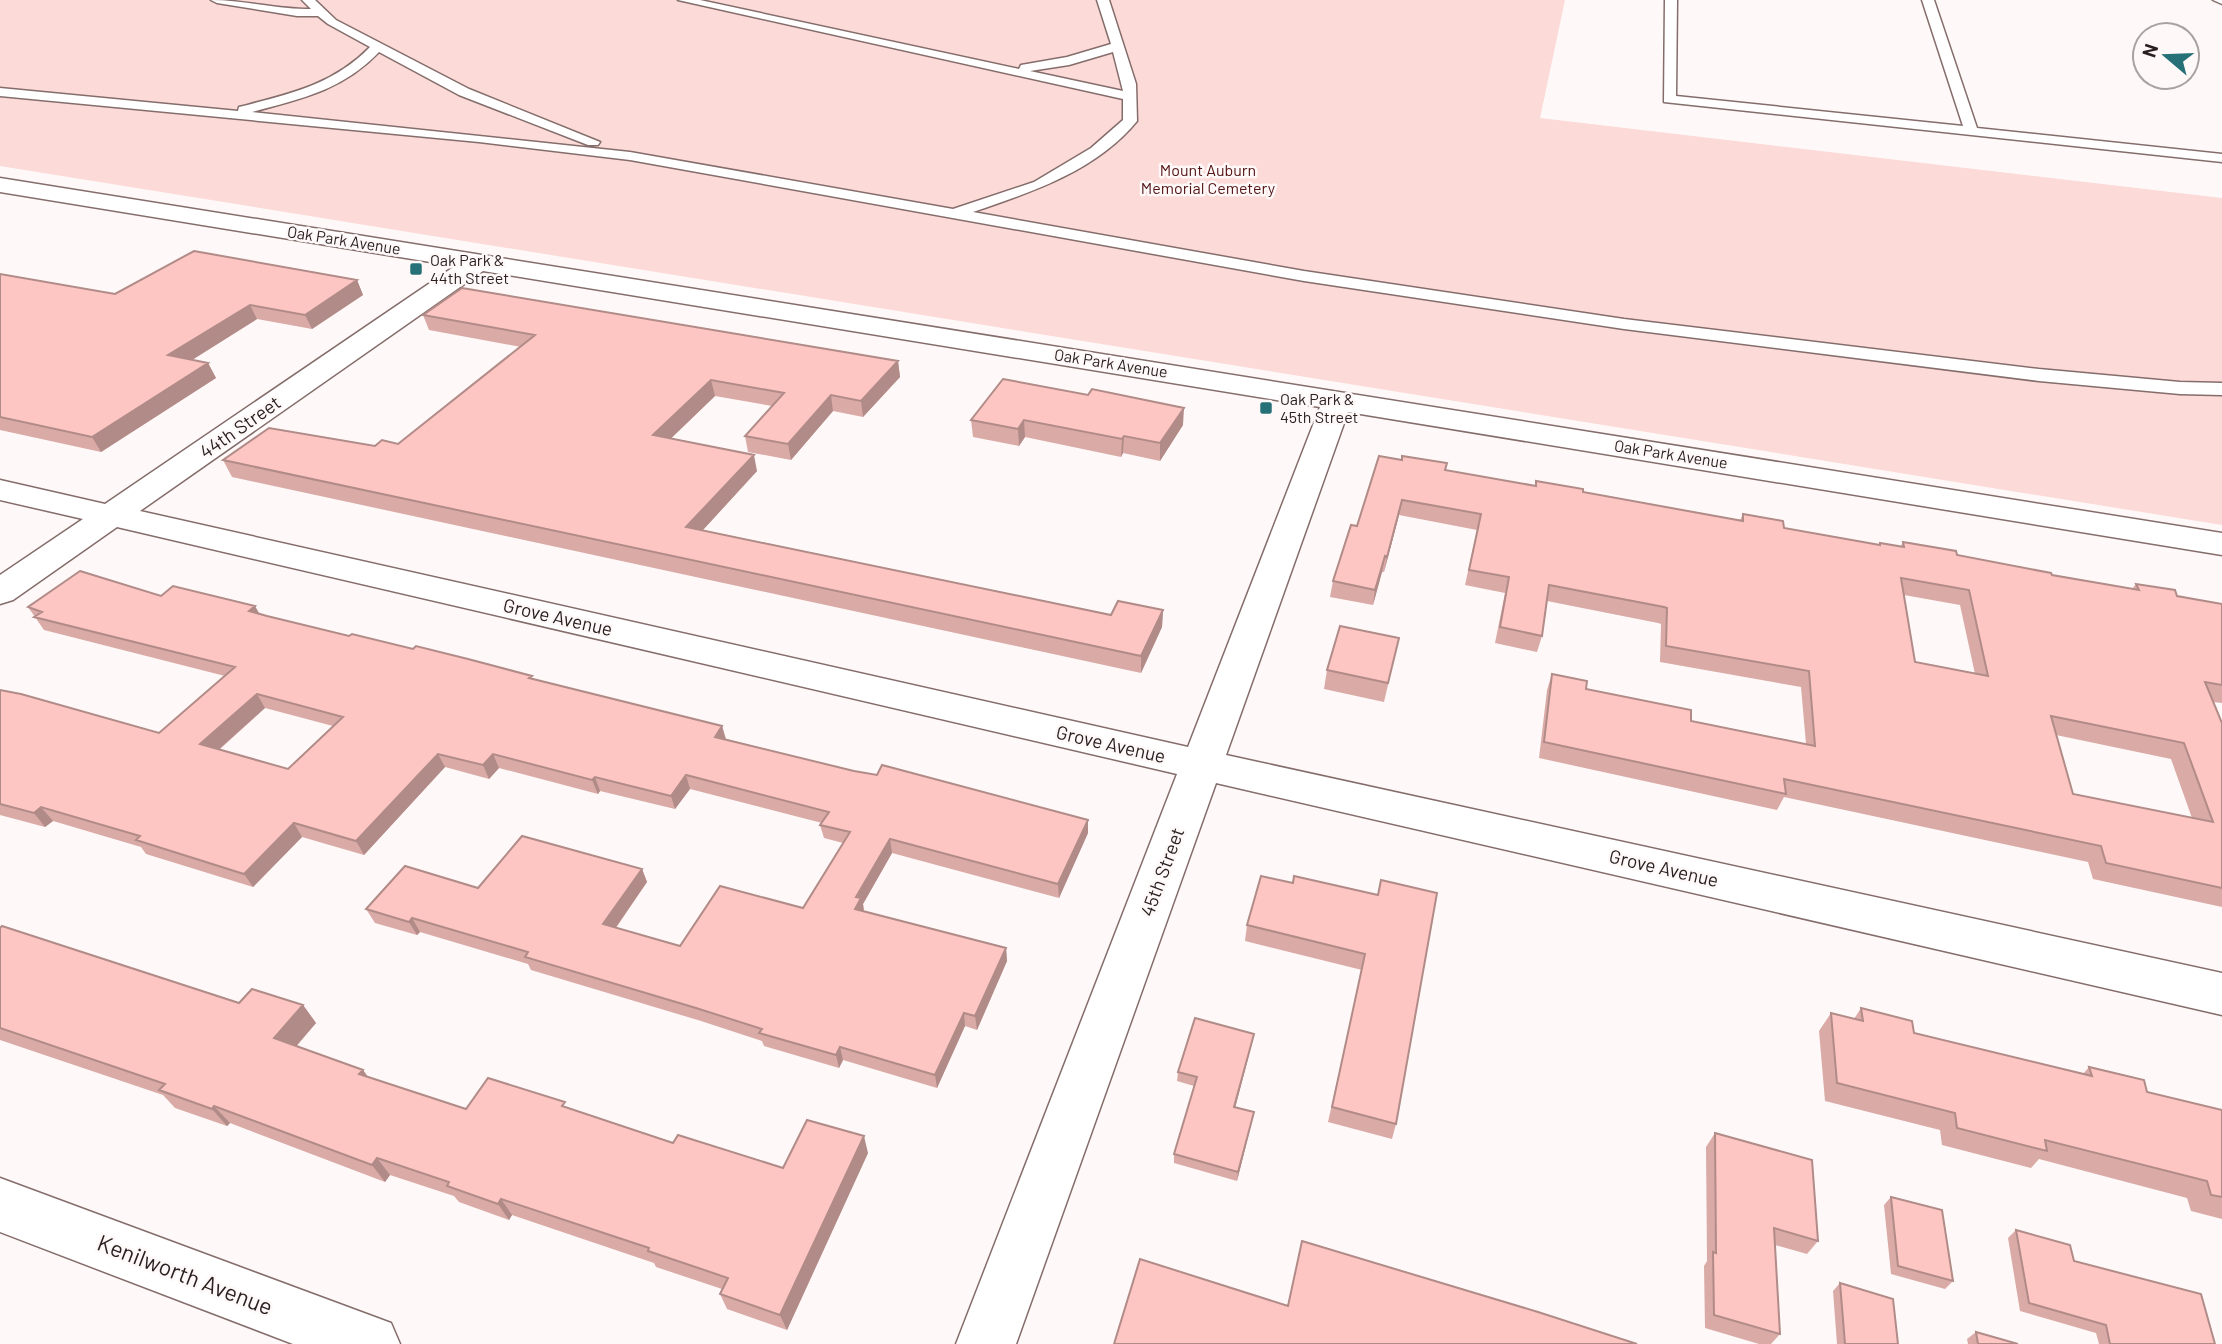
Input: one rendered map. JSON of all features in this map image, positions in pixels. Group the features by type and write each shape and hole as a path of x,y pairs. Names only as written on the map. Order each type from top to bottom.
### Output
{"street":[{"name":"Oak Park Avenue","path":"0,185 1338,399 2222,544"},
{"name":"44th Street","path":"0,592 480,262"},
{"name":"45th Street","path":"986,1344 1338,399"},
{"name":"Grove Avenue","path":"0,489 1202,765 2222,994"},
{"name":"Kenilworth Avenue","path":"0,1205 370,1344"}],"lane":[{"path":"217,0 297,13 321,12"},
{"path":"308,0 332,22 464,92 630,156"},
{"path":"684,0 1132,97"},
{"path":"951,215 1039,185 1096,151 1130,121 1132,97 1119,46 1103,0"},
{"path":"1671,0 1669,99 2222,158"},
{"path":"1928,0 1971,131"},
{"path":"227,115 318,91 347,77 379,45"},
{"path":"985,66 1026,68 1058,63 1119,46"},
{"path":"0,92 479,138 630,156 1304,276 1624,324 2039,375 2180,388 2218,384"}],"green space":[{"name":"Mount Auburn Memorial Cemetery","path":"0,0 1565,0 1540,118 2222,198 2222,525 0,166"}],"building":[{"path":"194,251 357,280 305,315 250,305 168,355 208,363 92,437 0,417 0,274 115,294"},
{"path":"462,288 898,361 861,401 831,395 788,444 745,436 784,393 711,380 653,435 754,455 686,527 1111,615 1118,601 1163,610 1141,656 223,460 269,428 375,446 382,440 398,444 535,335 423,315"},
{"path":"1003,379 1088,395 1092,389 1184,408 1160,443 1124,436 1122,439 1024,420 1018,429 971,420"},
{"path":"1379,456 1402,460 1402,456 1447,463 1445,470 1536,486 1536,481 1583,489 1583,492 1743,521 1743,514 1783,521 1784,528 1880,545 1904,547 1903,542 1956,551 1957,555 2052,575 2139,590 2136,584 2175,590 2177,596 2222,604 2222,685 2205,682 2222,723 2222,888 2106,863 2101,846 1784,779 1786,794 1544,742 1552,674 1587,681 1586,689 1691,710 1691,721 1815,746 1809,671 1666,646 1667,608 1549,585 1542,636 1500,627 1509,577 1469,570 1481,514 1402,500 1375,590 1333,581 1351,525 1357,526","holes":["1901,578 1969,590 1988,676 1915,662","2051,716 2184,743 2213,822 2073,794"]},
{"path":"80,571 161,596 173,586 255,606 249,611 267,616 413,649 416,646 532,676 529,678 722,726 715,737 877,775 882,765 1088,820 1058,884 890,839 856,897 861,898 855,909 1006,948 975,1016 964,1013 935,1075 840,1047 836,1055 759,1033 762,1029 525,957 528,952 412,918 409,922 366,909 405,866 478,888 522,836 642,869 603,924 680,946 720,886 803,908 850,832 820,825 829,812 686,775 671,796 595,777 592,780 493,754 483,765 438,754 356,841 294,823 244,874 136,840 140,836 41,807 34,813 0,804 0,690 159,733 235,667 34,617 42,612 28,607","holes":["257,694 343,717 288,769 200,744"]},
{"path":"1340,626 1399,638 1388,683 1327,670"},
{"path":"1261,876 1293,883 1294,876 1378,895 1381,880 1437,893 1396,1124 1332,1107 1365,954 1247,925"},
{"path":"2,926 239,1003 252,989 303,1005 274,1038 363,1070 359,1074 466,1109 488,1078 565,1102 562,1106 673,1143 678,1135 783,1168 807,1120 864,1136 780,1315 720,1294 728,1278 648,1251 649,1248 501,1199 498,1204 447,1186 449,1182 377,1158 372,1165 214,1106 212,1109 159,1090 165,1084 0,1028"},
{"path":"1861,1008 1912,1021 1914,1033 2092,1076 2089,1067 2144,1080 2147,1092 2222,1110 2222,1197 2211,1195 2207,1181 2045,1140 2047,1151 1957,1128 1955,1113 1837,1083 1831,1013 1863,1021"},
{"path":"1195,1018 1254,1034 1234,1107 1254,1112 1238,1172 1174,1154 1197,1077 1178,1072"},
{"path":"1715,1133 1812,1160 1818,1241 1774,1228 1780,1334 1714,1315"},
{"path":"1891,1197 1942,1210 1953,1281 1898,1266"},
{"path":"2016,1230 2070,1245 2074,1261 2201,1294 2215,1344 2110,1344 2106,1325 2029,1303"},
{"path":"1302,1241 1637,1344 1114,1344 1140,1259 1288,1306"},
{"path":"1840,1283 1893,1299 1898,1344 1845,1344"},
{"path":"1976,1332 2018,1344 1978,1344"}],"place":[{"name":"Oak Park & 44th Street","path":"416,269"},
{"name":"Oak Park & 45th Street","path":"1266,408"}]}
